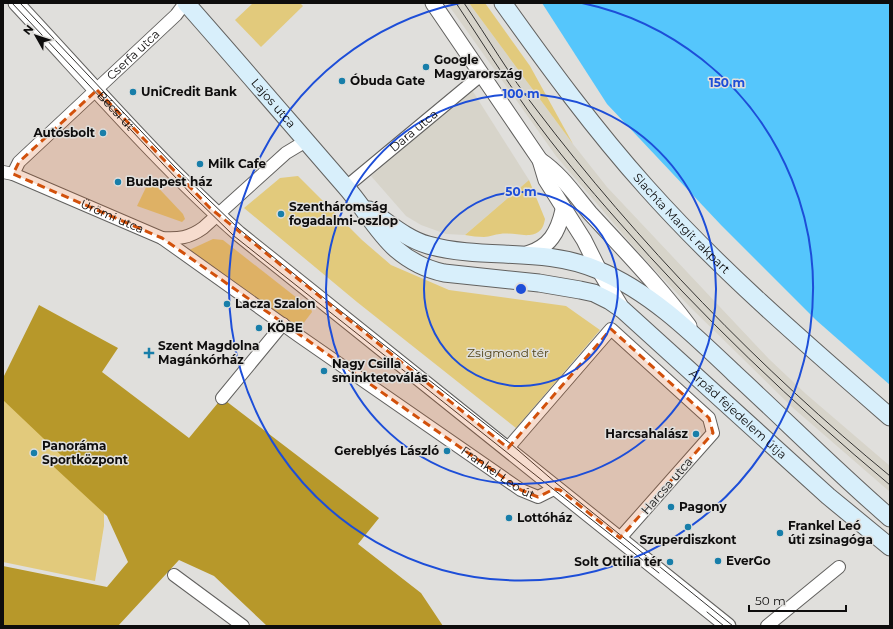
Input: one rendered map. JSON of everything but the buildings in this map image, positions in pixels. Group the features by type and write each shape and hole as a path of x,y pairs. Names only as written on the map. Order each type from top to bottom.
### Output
{"main road":[{"name":"Lajos utca","path":"185,3 361,204"},
{"name":"Slachta Margit rakpart","path":"503,3 602,136 647,188 700,244 769,309 890,417"},
{"path":"361,204 399,231 427,245 486,254 526,254 570,259 599,270"},
{"path":"361,204 376,228 395,248 412,261 426,269 444,273 539,283 580,290 594,293 610,300 623,310"},
{"name":"Árpád fejedelem útja","path":"599,270 623,282 644,296 700,341 890,518"},
{"name":"Árpád fejedelem útja","path":"623,310 823,490 890,547"}],"street":[{"name":"Bécsi út","path":"16,3 218,216"},
{"name":"Cserfa utca","path":"8,173 176,15 185,3"},
{"name":"Árpád fejedelem útja","path":"433,3 540,160 546,180 563,210 584,240 599,270 623,310"},
{"name":"Dara utca","path":"346,187 482,74"},
{"path":"306,141 286,154 218,216 352,326 508,448 728,626"},
{"name":"Árpád fejedelem útja","path":"540,160 554,169 583,205 671,301 700,341"},
{"name":"Ürömi utca","path":"8,173 162,238 181,239 193,235 218,216"},
{"path":"526,254 538,250 554,237 560,223 563,210"},
{"path":"162,238 283,324 222,398"},
{"name":"Frankel Leó út","path":"283,324 521,490 538,496 554,489 560,490"},
{"name":"Harcsa utca","path":"508,448 611,328 709,418 713,433 620,538"},
{"path":"767,626 839,567"},
{"path":"174,575 244,626"}],"highlighted area":[{"path":"97,90 210,208 508,448 611,329 709,418 713,433 620,538 560,490 554,489 538,497 521,490 162,238 13,174 19,162"}],"shaded area":[{"path":"447,3 469,3 573,144 607,187 769,359 806,394 890,466 890,492 792,407 689,306 639,253 556,156"},
{"path":"472,90 529,180 465,235 446,234 421,225 406,216 371,176"},
{"path":"39,305 118,348 102,372 189,438 222,398 379,518 358,544 421,593 443,626 267,626 214,576 179,560 118,626 3,626 3,566 107,587 128,562 107,516 53,466 63,457 3,400 3,378"}],"green space":[{"path":"253,3 300,3 303,6 261,47 235,20"},
{"path":"469,3 485,3 530,66 573,144"},
{"name":"Zsigmond tér","path":"298,176 362,240 391,265 449,290 566,306 600,330 516,428 357,302 244,208 280,178"},
{"path":"150,179 183,214 185,219 182,222 137,206"},
{"path":"529,180 545,219 543,227 539,232 527,235 498,234 488,237 465,235"},
{"path":"213,239 223,240 311,309 312,312 299,329 187,251"},
{"name":"Panoráma Sportközpont","path":"3,379 104,506 104,526 95,581 3,562"}],"water":[{"path":"542,3 890,3 890,385 816,320 721,225 607,104"}],"tram line":[{"path":"12,3 192,195 234,236 659,573"},
{"path":"20,3 175,167 239,229 315,291 511,444 556,483 733,626"},
{"path":"456,3 529,112 595,195 715,325 783,391 890,485"},
{"path":"464,3 526,96 575,159 658,256 702,303 794,393 890,476"},
{"path":"707,612 724,626"}],"place":[{"name":"Google Magyarország","path":"426,67"},
{"name":"Óbuda Gate","path":"342,81"},
{"name":"UniCredit Bank","path":"133,92"},
{"name":"Autósbolt","path":"103,133"},
{"name":"Milk Cafe","path":"200,164"},
{"name":"Budapest ház","path":"118,182"},
{"name":"Szentháromság fogadalmi-oszlop","path":"281,214"},
{"name":"Lacza Szalon","path":"227,304"},
{"name":"KÖBE","path":"259,328"},
{"name":"Szent Magdolna Magánkórház","path":"149,353"},
{"name":"Nagy Csilla sminktetoválás","path":"324,371"},
{"name":"Harcsahalász","path":"696,434"},
{"name":"Gereblyés László","path":"447,451"},
{"name":"Panoráma Sportközpont","path":"34,453"},
{"name":"Pagony","path":"671,507"},
{"name":"Lottóház","path":"509,518"},
{"name":"Szuperdiszkont","path":"688,527"},
{"name":"Frankel Leó úti zsinagóga","path":"780,533"},
{"name":"EverGo","path":"718,561"},
{"name":"Solt Ottilia tér","path":"670,562"}]}
